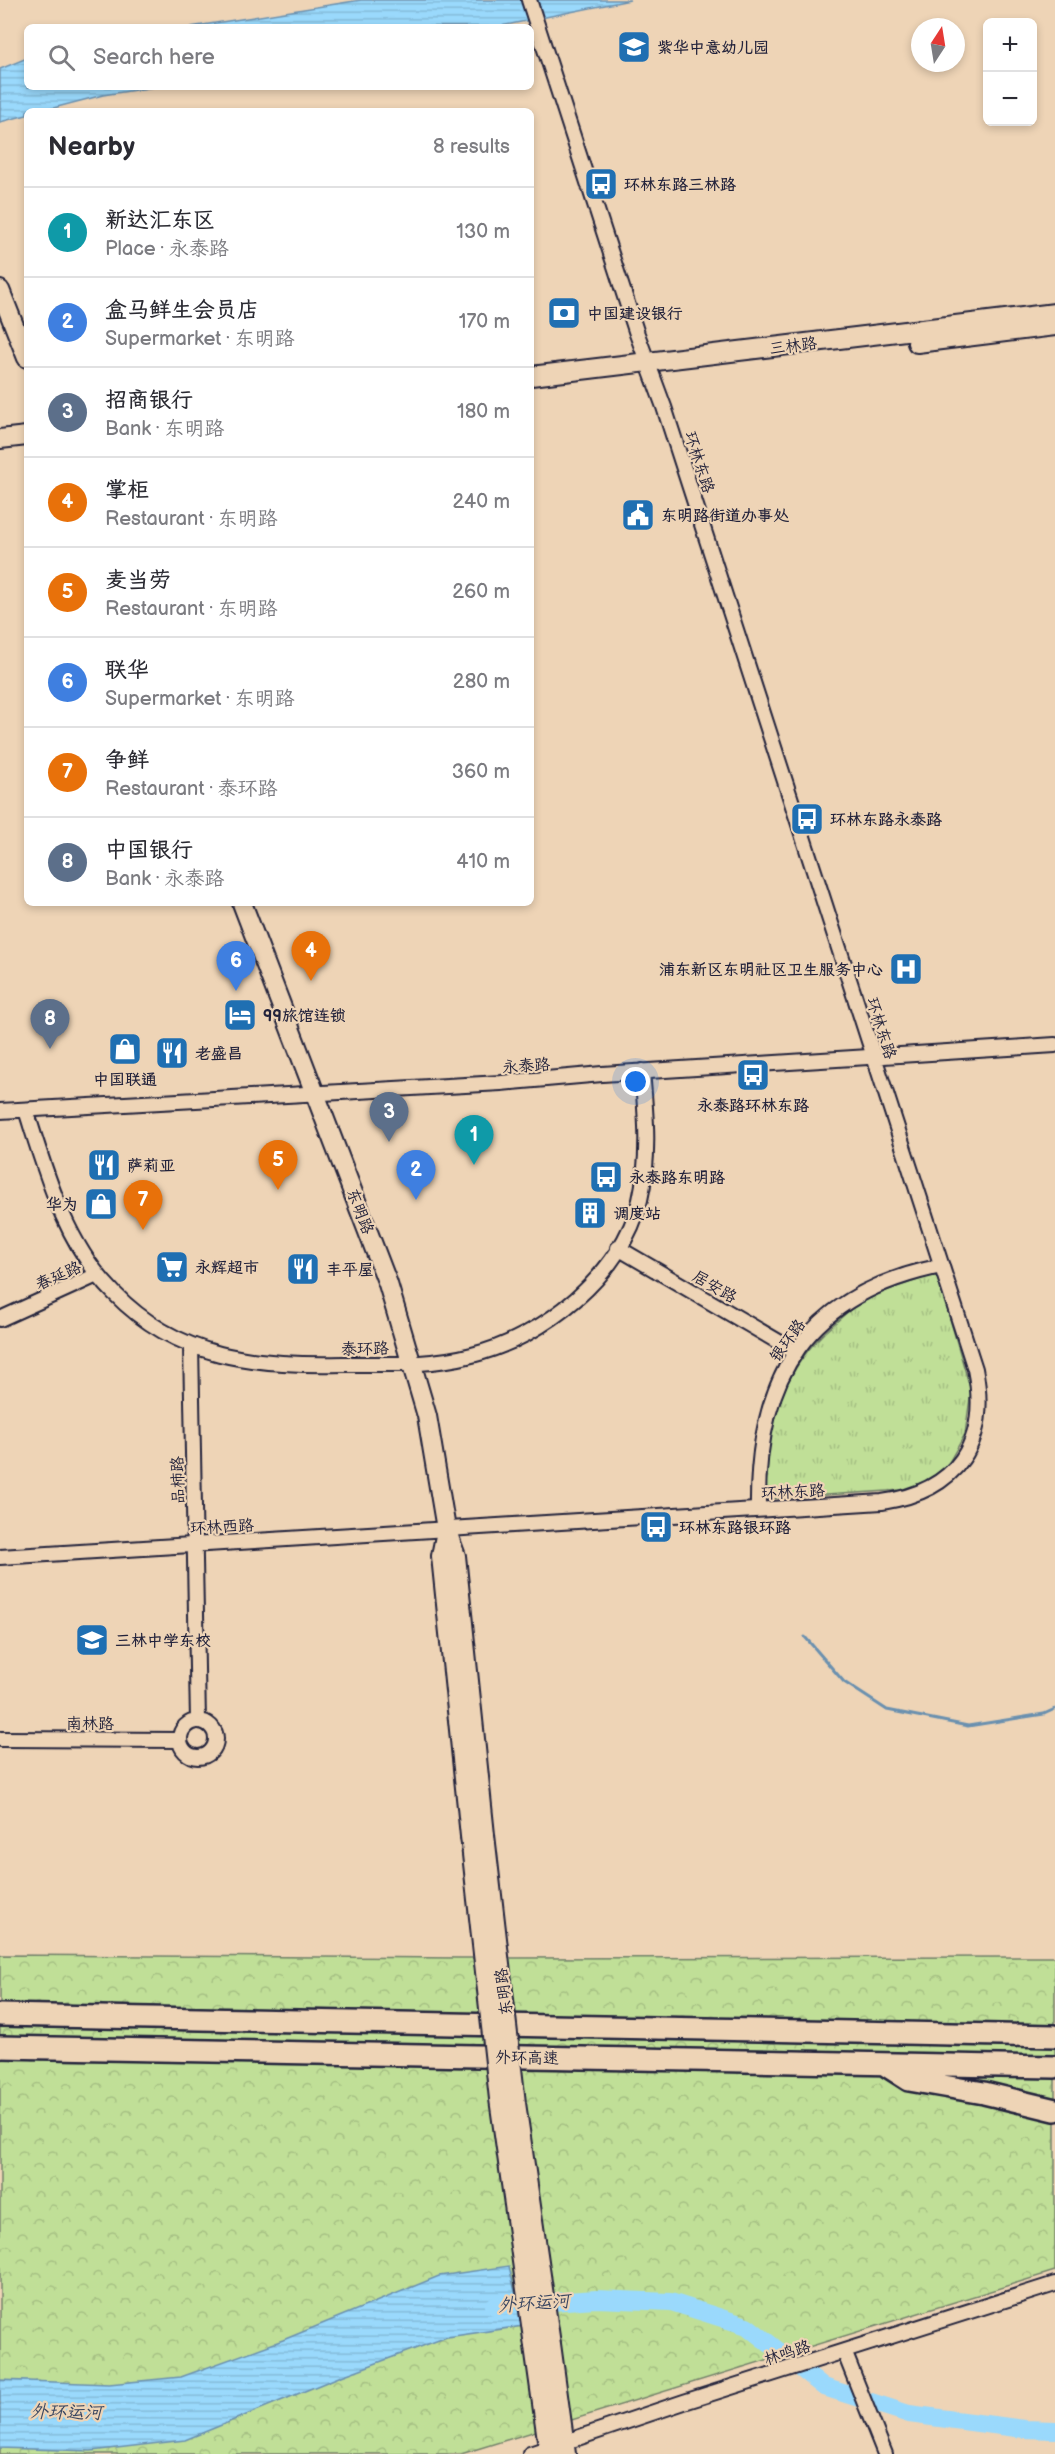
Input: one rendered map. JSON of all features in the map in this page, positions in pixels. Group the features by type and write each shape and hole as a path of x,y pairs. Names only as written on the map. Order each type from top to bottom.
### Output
{"highway":[{"name":"外环高速","path":"0,2015 1051,2033"},
{"name":"外环高速","path":"0,2047 1055,2067"},
{"path":"883,2064 909,2080 984,2093 1055,2110"}],"main road":[{"path":"0,290 24,350"},
{"name":"三林路","path":"534,388 650,368 1055,313"},
{"name":"三林路","path":"534,376 650,368 1055,326"},
{"path":"0,439 24,436"},
{"path":"0,451 24,448"},
{"name":"东明路","path":"243,906 377,1252 413,1363 429,1425 446,1529 456,1556 477,1836 516,2103 557,2450"}],"street":[{"name":"环林东路","path":"446,1529 907,1498 928,1490 946,1477 960,1462 971,1444 977,1426 979,1388 942,1266 529,0"},
{"name":"永泰路","path":"0,1111 511,1083 642,1071 1055,1046"},
{"name":"泰环路","path":"26,1110 57,1200 82,1253 97,1275 136,1313 191,1345 235,1359 281,1365 413,1363 472,1355 524,1336 549,1322 572,1304 618,1248 640,1202 645,1173 647,1139 642,1071"},
{"name":"居安路","path":"618,1248 796,1352"},
{"name":"银环路","path":"758,1509 759,1455 764,1423 776,1389 796,1352 821,1322 864,1291 896,1277 942,1266"},
{"name":"春延路","path":"0,1319 97,1275"},
{"name":"品柿路","path":"191,1345 198,1721"},
{"name":"环林西路","path":"0,1557 446,1529"},
{"path":"198,1721 214,1732 216,1739 211,1752 198,1757 191,1756 181,1747 180,1740 185,1727 198,1721"},
{"name":"南林路","path":"0,1740 180,1740"},
{"name":"林鸣路","path":"530,2454 557,2450 844,2351 1055,2284"},
{"path":"844,2351 885,2454"}],"green space":[{"path":"937,1274 971,1391 965,1434 948,1464 926,1484 903,1490 764,1499 772,1425 779,1402 801,1360 816,1341 857,1305 888,1290"},
{"path":"0,1955 460,1958 1055,1957 1055,2271 461,2454 0,2454"}],"water":[{"path":"361,0 630,0 511,24 209,24"},
{"path":"24,59 24,90 136,90 103,95 53,108 24,108 24,116 0,122 0,69"},
{"path":"509,2266 523,2326 447,2337 339,2377 185,2440 91,2451 0,2448 0,2380 109,2384 181,2377 283,2340 439,2276"}],"waterway":[{"path":"805,1637 844,1682 887,1710 968,1726 1044,1714 1055,1709"},
{"name":"外环运河","path":"494,2306 596,2299 671,2302 747,2326 824,2387 909,2414 1024,2429 1055,2430"}],"place":[{"name":"紫华中意幼儿园","path":"634,47"},
{"name":"环林东路三林路","path":"601,184"},
{"name":"中国建设银行","path":"564,313"},
{"name":"东明路街道办事处","path":"638,515"},
{"name":"环林东路永泰路","path":"807,819"},
{"name":"浦东新区东明社区卫生服务中心","path":"906,969"},
{"name":"掌柜","path":"311,981"},
{"name":"联华","path":"236,991"},
{"name":"99旅馆连锁","path":"240,1015"},
{"name":"中国银行","path":"50,1049"},
{"name":"中国联通","path":"125,1049"},
{"name":"老盛昌","path":"172,1053"},
{"name":"永泰路环林东路","path":"753,1075"},
{"name":"招商银行","path":"389,1142"},
{"name":"萨莉亚","path":"104,1165"},
{"name":"新达汇东区","path":"474,1165"},
{"name":"永泰路东明路","path":"606,1177"},
{"name":"麦当劳","path":"278,1190"},
{"name":"盒马鲜生会员店","path":"416,1200"},
{"name":"华为","path":"101,1204"},
{"name":"调度站","path":"590,1213"},
{"name":"争鲜","path":"143,1230"},
{"name":"永辉超市","path":"172,1267"},
{"name":"丰平屋","path":"303,1269"},
{"name":"环林东路银环路","path":"656,1527"},
{"name":"三林中学东校","path":"92,1640"}]}
